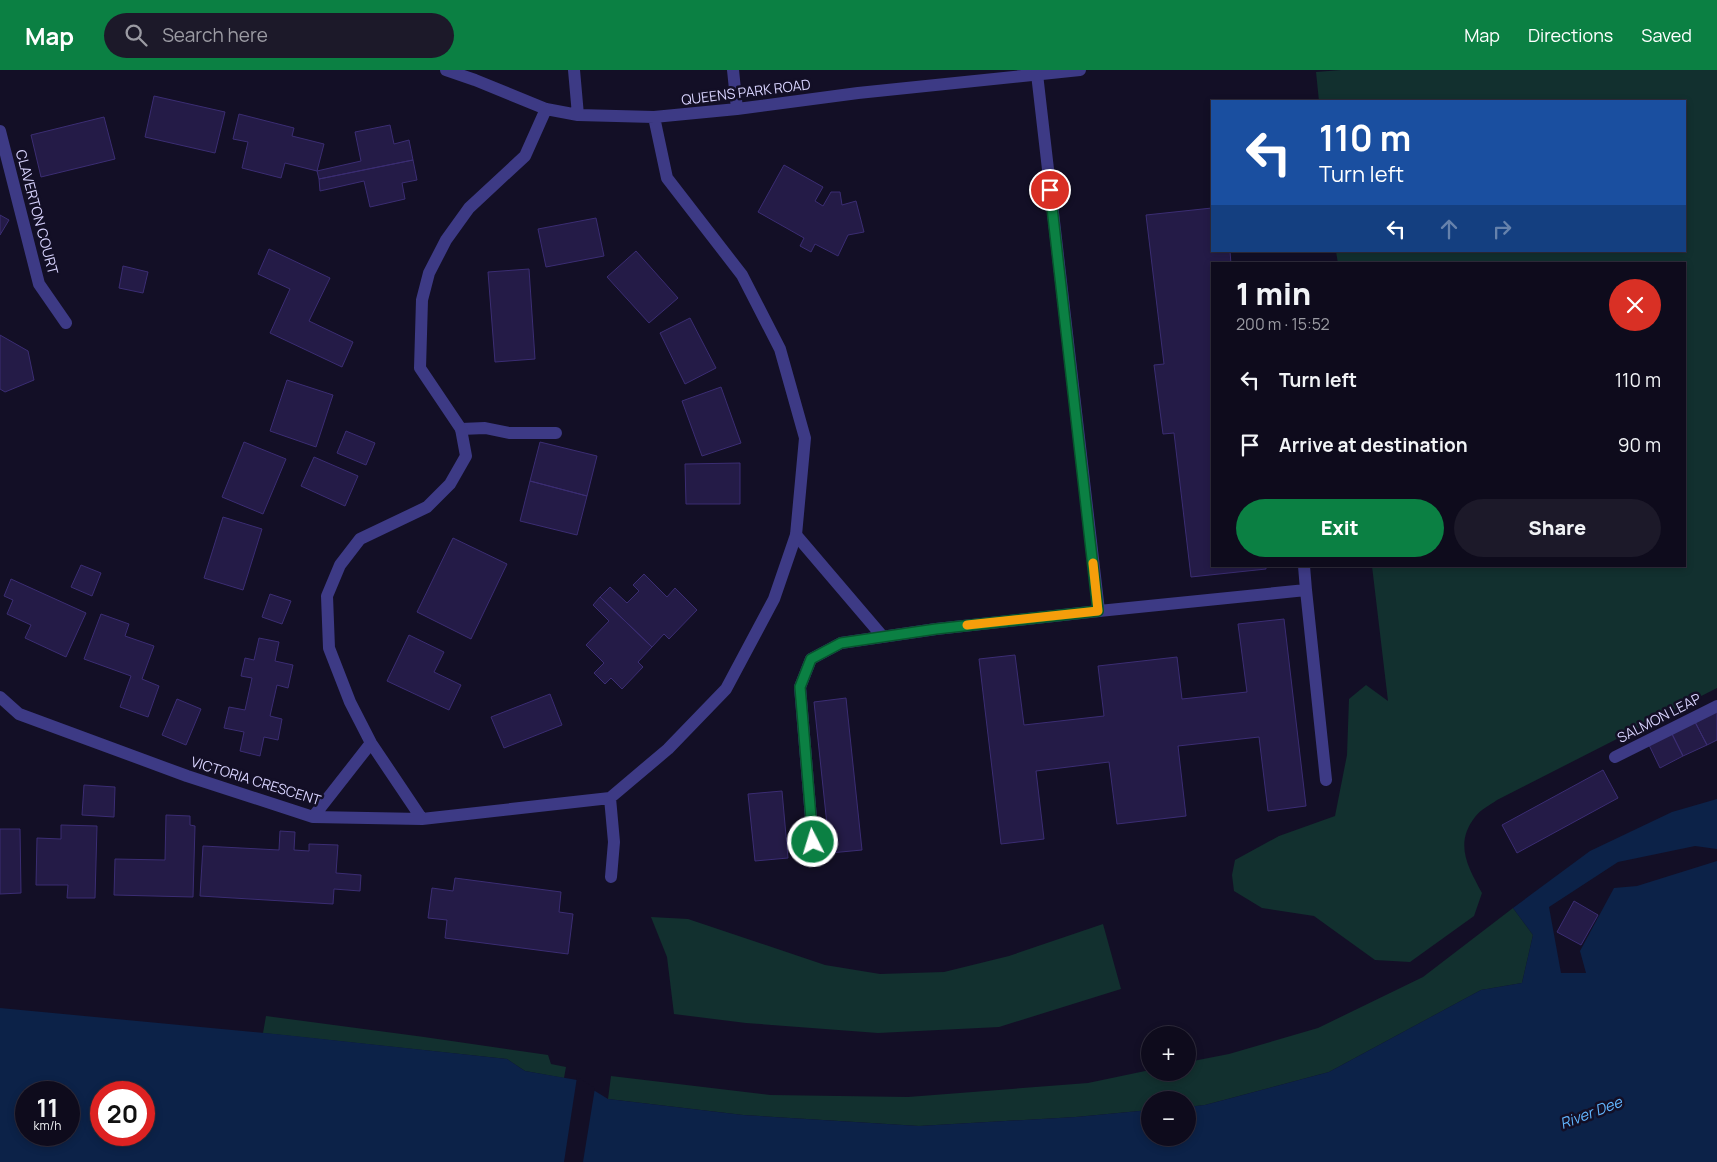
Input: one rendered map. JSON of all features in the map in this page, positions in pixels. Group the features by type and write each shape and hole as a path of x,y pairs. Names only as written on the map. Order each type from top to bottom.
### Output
{"street":[{"path":"446,70 546,109 578,114 654,117 667,178 742,275 780,350 805,438 796,535 774,599 726,689 668,749 610,798 614,842 612,877"},
{"path":"574,70 578,114"},
{"path":"733,70 737,109"},
{"name":"QUEENS PARK ROAD","path":"654,117 737,109 975,75 1037,74 1080,70"},
{"path":"1037,74 1098,611"},
{"path":"422,819 371,743 350,702 330,648 327,596 340,565 360,539 427,507 450,484 466,456 461,429 420,368 422,300 424,291 429,273 446,240 470,208 525,156 546,109"},
{"name":"CLAVERTON COURT","path":"0,131 40,284 66,323"},
{"path":"461,429 485,428 509,433 556,433"},
{"path":"796,535 883,637"},
{"path":"1304,567 1326,780"},
{"path":"813,842 800,687 811,659 841,643 936,629 1306,590"},
{"name":"VICTORIA CRESCENT","path":"0,697 19,714 187,776 313,817 422,819 610,798"},
{"name":"SALMON LEAP","path":"1616,757 1717,706"},
{"path":"0,710 19,714"},
{"path":"313,817 371,743"}],"green space":[{"path":"1341,70 1717,70 1717,688 1497,800 1480,812 1469,827 1464,846 1468,865 1482,893 1474,916 1410,962 1375,960 1314,916 1262,908 1234,891 1232,875 1235,860 1279,836 1335,816 1347,755 1349,699 1366,685 1388,701 1372,567 1686,567 1686,262 1338,262 1336,252 1686,252 1686,100 1319,100 1316,72"},
{"path":"1513,908 1533,935 1522,983 1481,990 1329,1072 1205,1105 1196,1106 1196,1091 1141,1091 1141,1111 1076,1117 919,1126 743,1115 608,1099 611,1076 770,1095 908,1097 1088,1083 1141,1072 1141,1081 1196,1081 1196,1060 1229,1054 1318,1028 1423,977"},
{"path":"651,917 688,919 825,965 880,974 944,972 1009,956 1103,924 1121,989 999,1027 878,1033 746,1023 674,1014 667,957"},
{"path":"266,1016 548,1055 551,1064 566,1067 564,1078 525,1071 507,1059 263,1033"}],"water":[{"name":"River Dee","path":"1717,799 1717,849 1695,846 1618,862 1549,907 1561,973 1586,973 1580,951 1614,888 1637,886 1717,861 1717,1162 0,1162 0,1008 285,1035 507,1059 525,1071 577,1080 608,1099 743,1115 919,1126 1076,1117 1141,1111 1141,1146 1196,1146 1196,1106 1329,1072 1481,990 1522,983 1533,935 1513,908 1590,851 1672,812"}],"pier":[{"path":"577,1077 595,1088 583,1162 564,1162"}],"building":[{"path":"154,96 225,112 215,153 145,137"},
{"path":"239,114 294,128 292,136 324,144 317,171 285,163 281,178 242,168 248,142 233,139"},
{"path":"104,117 115,159 41,177 31,135"},
{"path":"390,125 394,144 409,140 413,160 319,179 317,171 361,161 355,132"},
{"path":"413,160 417,180 402,183 405,199 370,207 364,181 320,191 319,179"},
{"path":"784,165 823,187 815,201 823,206 831,192 840,192 842,205 856,201 864,232 848,235 838,256 815,244 811,252 800,246 804,238 758,212"},
{"path":"1211,208 1211,252 1230,252 1231,262 1211,262 1211,567 1266,567 1266,569 1191,577 1174,433 1163,434 1154,365 1164,364 1146,215"},
{"path":"0,215 9,220 0,235"},
{"path":"596,218 604,256 546,267 538,229"},
{"path":"269,249 330,278 309,321 353,342 342,367 270,333 290,289 258,274"},
{"path":"636,251 678,298 649,323 607,277"},
{"path":"123,266 148,272 143,293 119,288"},
{"path":"529,269 535,359 495,362 488,272"},
{"path":"690,318 716,368 685,384 660,333"},
{"path":"0,335 28,351 34,380 5,392 0,389"},
{"path":"287,380 333,395 316,447 270,431"},
{"path":"721,387 741,443 702,456 682,401"},
{"path":"346,431 375,443 366,465 337,453"},
{"path":"244,442 286,459 263,514 222,497"},
{"path":"540,442 597,456 587,496 530,481"},
{"path":"314,457 358,476 345,506 301,486"},
{"path":"740,463 740,504 686,504 685,464"},
{"path":"530,481 587,496 577,535 520,521"},
{"path":"223,517 262,529 243,590 204,578"},
{"path":"453,538 507,564 471,639 417,612"},
{"path":"81,565 101,573 92,596 71,587"},
{"path":"644,574 667,597 675,588 697,610 669,639 664,634 652,647 600,597 610,587 627,603 639,591 633,585"},
{"path":"11,579 86,613 66,657 25,638 31,625 7,614 13,600 4,596"},
{"path":"270,594 291,601 282,624 262,617"},
{"path":"600,597 652,647 638,662 643,667 622,689 611,678 605,684 594,673 604,663 586,645 609,621 593,605"},
{"path":"101,614 129,624 125,636 154,646 142,679 159,686 148,717 120,707 131,676 84,659"},
{"path":"1284,619 1306,806 1268,811 1259,737 1178,746 1186,816 1117,824 1109,762 1036,771 1044,839 1001,844 979,659 1015,655 1024,725 1104,716 1098,666 1177,657 1182,699 1247,692 1238,624"},
{"path":"409,635 444,652 434,672 461,685 449,710 387,681"},
{"path":"259,638 279,642 275,661 293,665 288,688 277,685 270,716 282,719 278,740 264,737 260,756 240,751 244,732 224,728 229,707 245,710 252,678 241,676 245,658 254,660"},
{"path":"550,694 562,725 504,748 491,717"},
{"path":"846,698 862,850 830,853 814,702"},
{"path":"177,699 201,709 186,745 162,735"},
{"path":"1717,711 1717,740 1707,745 1695,722"},
{"path":"1695,722 1707,745 1683,756 1672,734"},
{"path":"1672,734 1683,756 1660,768 1649,745"},
{"path":"1603,770 1618,798 1517,853 1502,825"},
{"path":"84,785 115,787 114,817 82,815"},
{"path":"782,791 788,858 755,861 748,794"},
{"path":"166,815 190,816 190,825 195,826 193,897 114,895 115,859 165,860"},
{"path":"61,825 97,826 95,898 67,898 68,885 36,885 37,838 61,839"},
{"path":"0,829 20,829 21,893 0,894"},
{"path":"280,831 295,832 294,850 309,851 309,844 338,845 336,873 361,875 360,891 334,889 333,904 200,896 203,846 279,850"},
{"path":"455,878 561,892 559,912 573,914 568,954 445,938 447,920 428,918 432,888 453,891"},
{"path":"1574,901 1598,915 1581,945 1557,932"}],"slow traffic":[{"path":"967,625 1098,611 1093,563"}],"route":[{"path":"813,842 800,687 811,659 841,643 936,629 1098,611 1050,190"}]}
